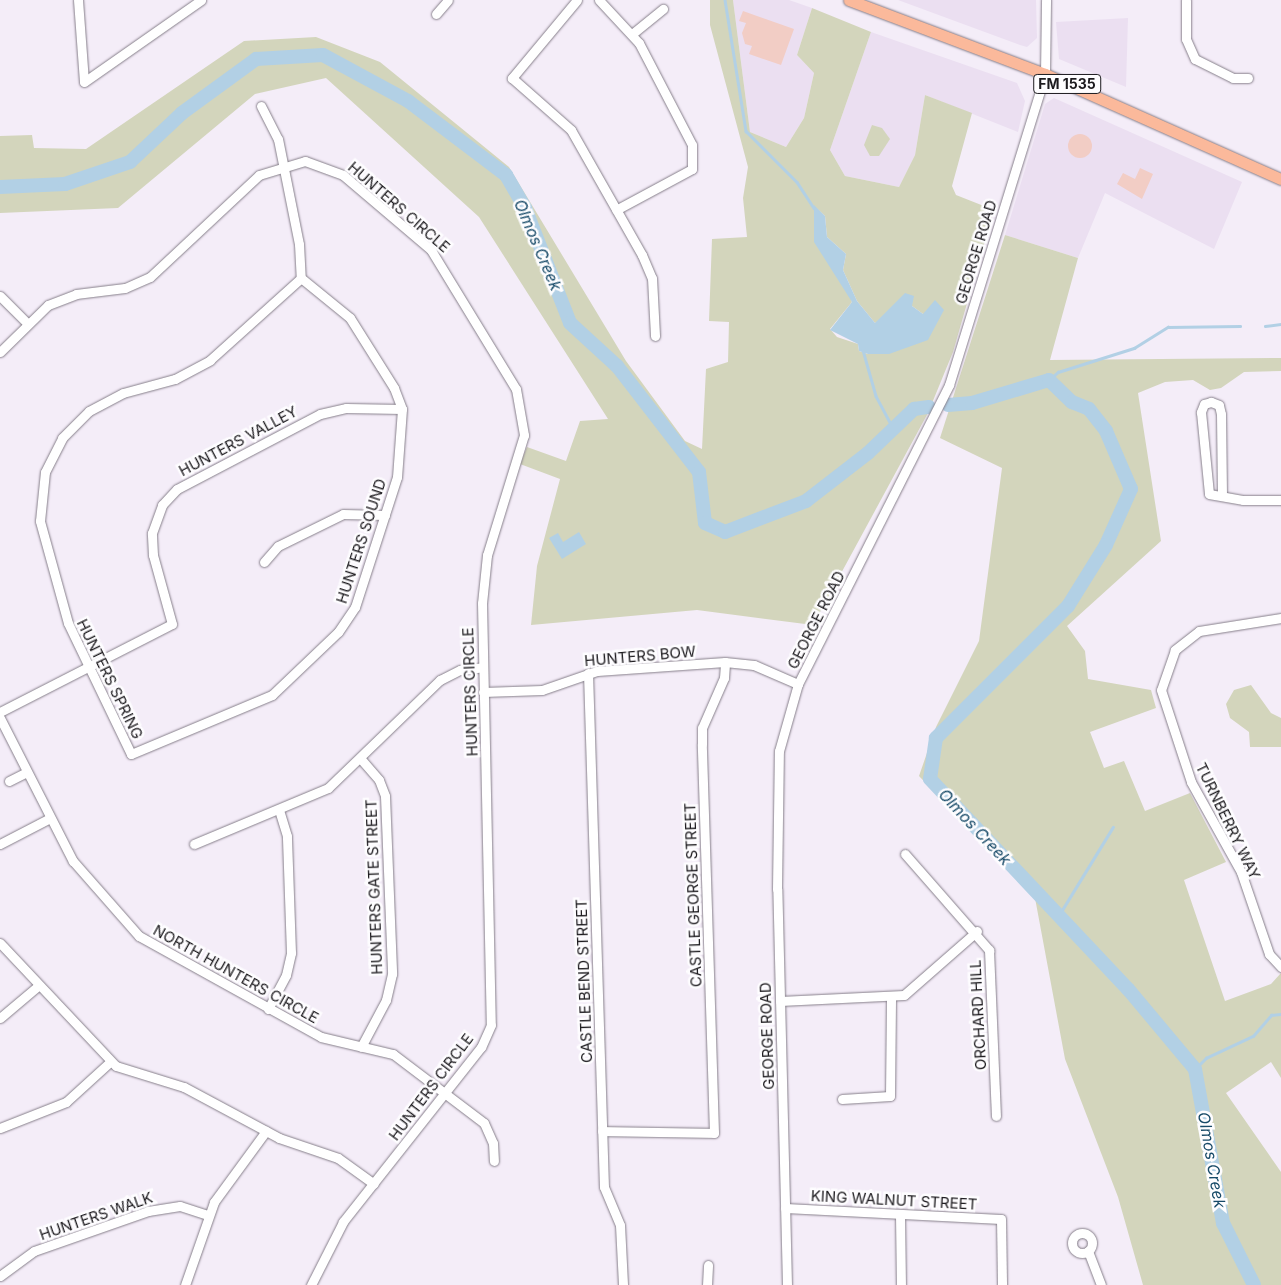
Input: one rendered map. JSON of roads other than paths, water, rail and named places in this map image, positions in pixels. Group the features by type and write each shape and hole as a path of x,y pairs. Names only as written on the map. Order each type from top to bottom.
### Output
{"main road":[{"name":"FM 1535","path":"849,0 1045,74 1281,179"}],"street":[{"path":"78,0 84,82 201,0"},
{"path":"436,14 448,0"},
{"path":"578,0 512,78 571,130 616,210 652,278 655,336"},
{"path":"599,0 632,34 688,132 692,169 616,210"},
{"name":"GEORGE ROAD","path":"787,1285 776,770 798,684 949,385 1045,74 1046,0"},
{"path":"1186,0 1186,39 1195,60 1233,78 1248,78"},
{"path":"632,34 663,9"},
{"path":"261,106 271,121 283,165 301,278"},
{"name":"HUNTERS CIRCLE","path":"283,165 305,161 333,169 431,250 449,272 516,389 524,435 484,569 482,667 494,1009 485,1040 330,1241 314,1284"},
{"path":"0,352 26,322 64,297 125,288 146,279 253,180 283,165"},
{"name":"HUNTERS SOUND","path":"131,754 253,705 279,690 348,621 384,515 399,463 402,409 394,388 350,318 301,278"},
{"name":"HUNTERS SPRING","path":"131,754 86,667 68,623 40,521 41,484 55,449 79,419 99,404 175,379 210,360 301,278"},
{"path":"0,296 26,322"},
{"path":"1222,496 1221,414 1219,404 1212,402 1204,404 1201,412 1209,494 1222,496 1281,500"},
{"name":"HUNTERS VALLEY","path":"86,667 172,624 153,555 152,533 162,505 177,489 320,414 346,408 402,409"},
{"path":"264,562 278,546 343,514 384,515"},
{"name":"TURNBERRY WAY","path":"1281,618 1199,631 1171,656 1161,690 1191,782 1240,872 1269,954 1281,967"},
{"name":"HUNTERS BOW","path":"483,692 542,690 588,673 726,662 762,667 798,684"},
{"name":"CASTLE GEORGE STREET","path":"602,1131 714,1133 702,728 724,678 726,662"},
{"path":"0,712 86,667"},
{"path":"194,844 328,788 440,680 460,670 482,667"},
{"name":"CASTLE BEND STREET","path":"588,673 604,1187 620,1225 623,1285"},
{"name":"NORTH HUNTERS CIRCLE","path":"0,718 79,871 138,936 268,1009 328,1040 393,1054 484,1123 493,1143 494,1161"},
{"name":"HUNTERS GATE STREET","path":"360,758 379,780 385,796 392,974 386,1000 361,1047"},
{"path":"9,781 27,772"},
{"path":"268,1009 286,975 291,952 287,836 279,809"},
{"path":"0,844 50,818"},
{"name":"ORCHARD HILL","path":"905,854 977,931 991,959 996,1116"},
{"path":"780,1001 891,998 916,986 977,931"},
{"path":"0,943 110,1062 184,1087 266,1132 338,1158 374,1184"},
{"path":"0,1018 39,984"},
{"path":"842,1099 890,1096 891,998"},
{"path":"0,1128 66,1102 110,1062"},
{"path":"185,1285 208,1215 266,1132"},
{"name":"HUNTERS WALK","path":"0,1276 34,1252 148,1211 180,1206 208,1215"},
{"name":"KING WALNUT STREET","path":"785,1208 1001,1219 1002,1285"},
{"path":"900,1215 901,1285"},
{"path":"1088,1251 1101,1285"},
{"path":"707,1285 708,1266"}],"water":[{"path":"814,205 825,216 827,237 846,254 843,270 857,301 875,323 905,293 914,296 912,306 923,314 935,300 944,310 928,340 889,354 868,354 859,351 858,344 830,330 852,302 814,242"},
{"path":"579,532 586,544 562,559 549,538 558,533 563,542"}],"waterway":[{"path":"725,0 746,131 797,182 814,208"},
{"name":"Olmos Creek","path":"0,187 65,184 130,162 182,113 256,59 323,55 408,101 506,175 525,208 570,323 617,366 699,472 705,523 725,532 806,501 868,453 914,409 929,407"},
{"path":"1265,326 1281,324"},
{"path":"1049,380 1058,372 1134,348 1168,327 1240,326"},
{"path":"863,350 876,396 892,426"},
{"name":"Olmos Creek","path":"948,405 972,403 1049,380 1072,402 1089,409 1106,431 1131,489 1106,545 1068,606 936,738 930,779 1128,989 1195,1069 1223,1223 1254,1285"},
{"path":"1059,915 1113,827"},
{"path":"1195,1069 1206,1058 1253,1036 1271,1015 1281,1014"}]}
